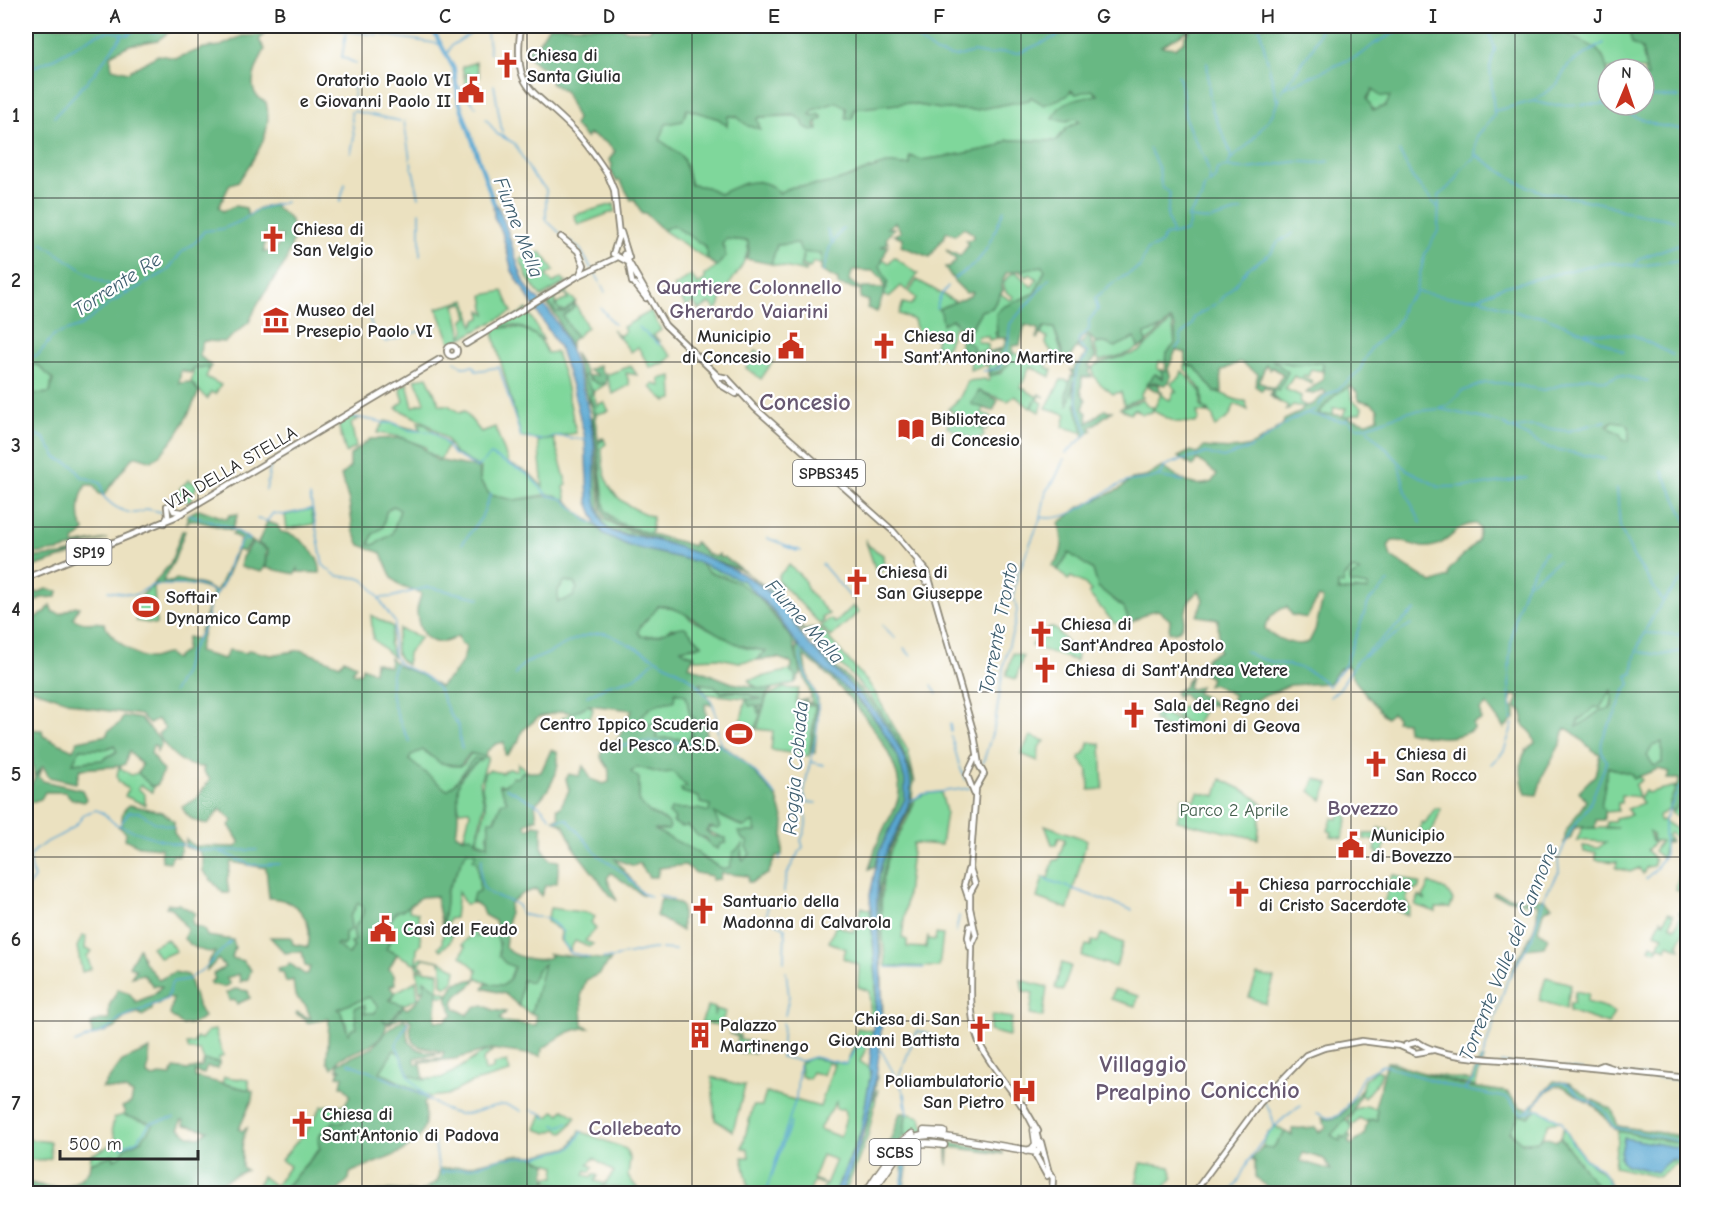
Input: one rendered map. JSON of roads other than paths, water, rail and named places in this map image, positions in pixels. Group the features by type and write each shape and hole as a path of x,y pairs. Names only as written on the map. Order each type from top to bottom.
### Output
{"highway":[{"name":"SCBS","path":"1005,1148 1032,1149 1037,1142 1034,1130"},
{"name":"SCBS","path":"867,1194 871,1184 905,1142 922,1135 1040,1155"},
{"name":"SCBS","path":"944,1138 1040,1155"},
{"path":"867,1194 906,1147 944,1138"}],"main road":[{"name":"SPBS345","path":"521,26 518,61 528,89 574,129 616,188 621,255"},
{"name":"SPBS345","path":"620,230 614,250 631,266 665,325 715,373 723,377 725,383"},
{"name":"SPBS345","path":"620,230 631,266 646,298 670,334 893,532 924,573 974,734 980,768 984,774 976,791 969,880"},
{"name":"SP19","path":"593,268 609,255 620,230"},
{"path":"561,237 578,251 584,263 583,270 575,278"},
{"path":"614,250 621,255"},
{"name":"VIA DELLA STELLA","path":"606,261 614,250"},
{"name":"VIA DELLA STELLA","path":"26,579 164,523 187,511 440,359 448,354 450,347 456,349 466,344 566,283 621,255"},
{"path":"631,266 628,274 646,298"},
{"path":"164,523 168,516 169,504 176,513 187,511"},
{"name":"SPBS345","path":"924,573 971,733 975,757 968,773 974,796 969,880 966,888 972,937"},
{"path":"972,767 980,768"},
{"path":"971,781 980,781"},
{"name":"SPBS345","path":"969,880 975,883 970,892 970,908 972,1001 978,1041 988,1062 1010,1090"},
{"path":"966,888 974,888"},
{"path":"1193,1194 1252,1113 1302,1058 1316,1051 1351,1042 1412,1047"},
{"path":"1412,1047 1416,1042 1421,1048 1483,1057 1688,1078"},
{"path":"1412,1047 1416,1053 1421,1048"},
{"path":"1010,1090 1034,1130 1040,1155 1049,1177"},
{"path":"1010,1090 1030,1115 1048,1153 1051,1194"},
{"path":"1040,1155 1041,1139"}],"water":[{"path":"493,200 506,227 525,283 560,328 578,373 593,434 596,502 603,523 615,533 653,540 706,557 731,568 765,589 784,608 804,639 867,702 893,736 902,754 909,774 911,788 909,801 882,862 877,890 882,1021 877,1072 867,1121 841,1193 835,1193 860,1135 871,1071 869,1069 877,991 870,895 879,852 905,799 905,780 898,756 879,724 863,704 801,649 772,609 743,581 698,562 629,546 604,534 598,527 588,502 585,438 573,389 560,349 512,271 502,232 494,217"},
{"path":"1624,1138 1687,1149 1687,1166 1684,1161 1671,1159 1656,1172 1624,1164 1620,1158"}],"waterway":[{"path":"26,70 53,59 97,34 111,31 127,35 137,29 153,33 172,26"},
{"name":"Fiume Mella","path":"431,26 454,69 458,98 494,204"},
{"path":"447,55 451,46 482,26"},
{"path":"486,26 490,54"},
{"path":"694,26 709,30 717,26"},
{"path":"742,26 753,31 769,26"},
{"path":"874,26 888,32 908,32 936,53 956,57 973,52 989,55 1000,52 1019,53 1080,26"},
{"path":"1259,26 1277,100"},
{"path":"1118,280 1140,267 1147,250 1159,245 1165,236 1186,231 1190,222 1187,218 1201,199 1204,187 1215,179 1217,169 1227,167 1231,159 1249,144 1272,115 1283,89 1313,48 1322,26"},
{"path":"1487,26 1495,49 1490,67 1494,112"},
{"path":"1489,32 1498,26"},
{"path":"286,27 295,28"},
{"path":"337,30 379,35"},
{"path":"1284,88 1362,54 1374,44 1398,31"},
{"path":"346,33 342,57 355,63"},
{"path":"54,117 93,75 122,35"},
{"path":"383,35 440,44"},
{"path":"1494,111 1534,101 1557,84 1569,64 1604,43"},
{"path":"1207,62 1212,109 1231,158"},
{"path":"26,64 33,65"},
{"path":"1178,75 1185,117 1207,164 1210,182"},
{"path":"353,105 354,81"},
{"path":"457,84 476,107"},
{"path":"494,85 502,132"},
{"path":"1656,97 1679,97"},
{"path":"1534,101 1548,105 1603,104 1656,125 1688,130"},
{"path":"353,111 400,121"},
{"path":"351,112 354,137 351,153"},
{"name":"Torrente Tronto","path":"1318,406 1326,396 1340,388 1359,371 1371,348 1393,328 1400,318 1402,305 1415,294 1425,254 1438,231 1439,196 1456,180 1461,169 1475,157 1477,136 1494,116 1494,112"},
{"path":"486,119 497,134 514,143 533,176 546,189 546,220 561,234"},
{"path":"404,121 410,159"},
{"path":"503,135 510,141"},
{"path":"1149,148 1159,169 1161,185"},
{"path":"1399,151 1412,177 1439,209"},
{"path":"1476,155 1516,181 1536,190 1609,205 1626,212 1674,220"},
{"path":"1228,167 1251,169 1293,162 1330,161"},
{"path":"411,162 419,197"},
{"path":"340,202 345,184"},
{"path":"1162,187 1170,193 1167,215 1172,234"},
{"name":"Torrente Re","path":"26,358 38,355 54,335 81,326 112,302 167,271 181,253 198,240 204,231 222,229 241,221 258,209 286,202"},
{"path":"954,278 974,265 986,250 1004,210"},
{"path":"1189,218 1209,220 1243,210"},
{"path":"420,212 420,256"},
{"path":"823,272 830,247 843,228"},
{"path":"827,229 832,243"},
{"path":"1287,237 1293,233"},
{"path":"1280,241 1285,238"},
{"path":"568,240 580,249 591,268"},
{"path":"1635,265 1640,258 1688,241"},
{"path":"1270,254 1278,242"},
{"path":"42,243 96,279 128,293"},
{"path":"1251,266 1268,255"},
{"path":"1417,292 1452,298 1478,298 1502,287 1588,266 1612,263 1639,266 1688,259"},
{"path":"1241,277 1249,267"},
{"path":"594,271 600,282"},
{"path":"983,371 999,368 1008,345 1010,324 1050,278"},
{"path":"1218,303 1240,279"},
{"path":"1078,343 1079,338 1089,330 1089,320 1098,310 1095,298 1116,281"},
{"path":"601,284 605,292"},
{"path":"936,308 941,295 948,286"},
{"path":"1479,298 1525,315 1543,316 1583,332 1633,335 1673,355"},
{"path":"1211,307 1215,304"},
{"path":"366,308 373,329 386,342 438,325"},
{"path":"601,308 614,324"},
{"path":"1176,349 1181,342 1180,336 1192,325 1194,317 1208,309"},
{"path":"638,327 660,345"},
{"path":"1583,332 1624,352"},
{"path":"1066,453 1088,433 1082,419 1075,384 1077,369 1088,354 1079,345"},
{"path":"455,361 462,367 474,366 476,371 499,367 521,437"},
{"path":"1309,414 1341,421 1348,420 1356,427 1365,427 1407,412 1440,409 1447,406 1463,391 1485,383 1503,383 1544,390 1588,377 1606,381 1618,375 1648,381"},
{"name":"Torrente Tronto","path":"1256,446 1289,421 1316,409"},
{"path":"1441,409 1501,423 1549,448 1605,459"},
{"path":"337,424 349,416 382,422"},
{"path":"1510,429 1531,426 1568,431 1606,421"},
{"path":"383,423 394,423 408,430 433,432 443,440 453,454 477,467 491,455 529,475 547,495 563,499 586,520 599,525"},
{"path":"1366,428 1406,469 1439,487 1477,486 1527,478"},
{"path":"26,430 44,438 57,458 74,466 81,476 100,483 104,497 113,505 124,511 135,513 147,509 161,512"},
{"path":"557,436 586,440"},
{"path":"523,438 541,440 555,437"},
{"path":"275,460 302,445"},
{"name":"Torrente Tronto","path":"983,763 995,724 1004,663 1015,623 1017,610 1013,595 1017,576 1041,517 1064,516 1085,506 1116,486 1126,482 1154,478 1162,472 1165,466 1176,462 1206,453 1223,458 1253,447"},
{"path":"1041,517 1046,491 1055,479 1064,459"},
{"path":"266,490 271,463"},
{"path":"1399,466 1407,495 1421,523"},
{"path":"1662,471 1688,524"},
{"path":"1159,477 1184,481"},
{"path":"1617,488 1620,527 1634,558 1663,601"},
{"path":"462,544 481,518 491,493"},
{"path":"310,496 323,565 337,575 364,580 395,622"},
{"path":"257,519 267,521 273,513 282,515 311,509"},
{"path":"188,514 230,527 250,539"},
{"path":"767,538 801,551"},
{"path":"154,585 198,585 217,593 224,581 231,558 242,540 249,540"},
{"path":"784,546 797,551"},
{"path":"1512,721 1509,677 1512,632 1524,590 1546,551"},
{"path":"1530,582 1558,561"},
{"path":"822,564 852,599"},
{"name":"Torrente Valle del Cannone","path":"1464,1090 1473,1080 1482,1059 1507,981 1532,938 1545,895 1559,872 1558,860 1571,830 1589,806 1607,761 1601,748 1604,734 1618,708 1622,695 1630,684 1627,676 1633,673 1634,661 1644,634 1660,606 1688,575"},
{"path":"1328,687 1345,665 1369,601 1389,582"},
{"path":"108,591 135,595 153,585"},
{"path":"769,589 778,586"},
{"path":"380,598 428,587 480,598"},
{"path":"212,600 216,593"},
{"path":"173,692 184,672 188,655 205,626 210,602"},
{"path":"1330,697 1340,688 1356,662 1415,610"},
{"path":"395,624 394,655 404,667 420,673 438,689 448,711 458,725 462,748"},
{"path":"1365,656 1411,624"},
{"path":"882,625 895,638"},
{"path":"515,675 525,663 562,645 588,635 604,633 673,668 697,685 713,704 722,746"},
{"path":"1646,633 1686,635"},
{"name":"Roggia Cobiada","path":"784,892 788,873 803,847 801,840 806,822 805,784 818,724 817,700 803,668 802,648"},
{"path":"904,648 911,656"},
{"path":"1639,652 1662,655 1687,650"},
{"path":"1245,651 1255,657 1308,671 1327,685"},
{"path":"587,696 608,685 635,678 654,661"},
{"path":"396,663 392,672 392,693 397,714 410,742"},
{"path":"932,685 937,694"},
{"path":"950,723 951,732"},
{"path":"1491,764 1504,751 1513,724"},
{"path":"951,736 959,764"},
{"path":"611,748 644,742 691,743"},
{"path":"692,744 715,744 728,750 750,768 776,796"},
{"path":"812,762 824,765"},
{"path":"960,767 965,780"},
{"path":"1645,879 1655,870 1665,854 1664,822 1678,790 1688,779"},
{"path":"506,788 540,806"},
{"name":"Torrente Tronto","path":"910,801 923,794 970,788"},
{"name":"Roggia Cobiada","path":"805,796 806,802 817,803"},
{"path":"541,807 551,818"},
{"path":"30,856 44,844 72,828 84,814 96,810 118,825 183,845"},
{"path":"120,825 129,812 139,812 154,822 174,827"},
{"path":"554,820 567,819 598,855 625,874 642,893 651,897"},
{"path":"185,845 197,850 219,851 251,865 280,864"},
{"path":"220,851 257,850"},
{"path":"779,860 781,855"},
{"path":"26,889 34,878 29,858"},
{"path":"482,859 481,882 484,888 494,896 518,905 520,912"},
{"path":"1045,879 1132,910"},
{"path":"658,895 673,900"},
{"name":"Roggia Cobiada","path":"773,905 782,901"},
{"name":"Roggia Cobiada","path":"768,906 769,918 785,928 784,962"},
{"path":"521,914 534,917"},
{"path":"956,932 959,916"},
{"path":"536,917 547,919 563,932 562,941 571,953 589,957"},
{"path":"192,977 206,967 231,941"},
{"path":"621,955 656,949"},
{"path":"661,949 675,950"},
{"path":"615,958 620,956"},
{"path":"603,958 613,958"},
{"path":"886,967 924,968"},
{"name":"Roggia Cobiada","path":"785,1015 789,996 786,972"},
{"path":"75,1043 109,1029 119,1019 167,999 172,982 190,979"},
{"path":"408,1021 396,1045 410,1078 426,1097"},
{"path":"783,1023 781,1057 802,1061 814,1057 846,1064 856,1047 862,1047"},
{"path":"899,1076 917,1031 933,1035"},
{"path":"881,1050 905,1094 908,1114"},
{"path":"348,1063 417,1092 452,1113 474,1113 503,1105 521,1111"},
{"path":"1501,1063 1539,1066"},
{"name":"Roggia Cobiada","path":"765,1194 796,1098 799,1065"},
{"path":"1317,1113 1328,1118 1338,1116 1351,1100 1363,1076 1383,1065 1459,1089 1507,1098 1522,1114 1528,1111 1548,1089 1560,1083 1567,1084 1582,1098 1602,1109 1608,1115 1613,1127 1688,1143"},
{"path":"1541,1066 1583,1070"},
{"path":"1623,1074 1688,1081"},
{"path":"904,1094 907,1114"},
{"path":"1264,1102 1271,1113 1274,1125"},
{"path":"1229,1194 1265,1138 1285,1117 1301,1106"},
{"path":"1528,1113 1538,1109 1561,1121"},
{"path":"531,1110 541,1113"},
{"path":"543,1114 546,1118"},
{"path":"121,1147 138,1140 150,1123 174,1118"},
{"name":"Roggia Cobiada","path":"772,1175 791,1122"},
{"path":"1562,1122 1572,1143 1586,1160 1601,1168 1615,1194"},
{"path":"561,1126 568,1123"},
{"path":"554,1125 559,1126"},
{"path":"441,1172 474,1167 501,1158 539,1156 571,1148 582,1132"},
{"path":"435,1143 438,1166 443,1175"},
{"path":"900,1194 906,1152"},
{"path":"902,1194 908,1152"}],"place":[{"name":"Chiesa di Santa Giulia","path":"507,65"},
{"name":"Oratorio Paolo VI e Giovanni Paolo II","path":"471,90"},
{"name":"Chiesa di San Velgio","path":"273,239"},
{"name":"Museo del Presepio Paolo VI","path":"276,320"},
{"name":"Municipio di Concesio","path":"791,346"},
{"name":"Chiesa di Sant'Antonino Martire","path":"884,346"},
{"name":"Biblioteca di Concesio","path":"911,429"},
{"name":"Chiesa di San Giuseppe","path":"857,582"},
{"name":"Softair Dynamico Camp","path":"146,607"},
{"name":"Chiesa di Sant'Andrea Apostolo","path":"1041,634"},
{"name":"Chiesa di Sant'Andrea Vetere","path":"1045,670"},
{"name":"Sala del Regno dei Testimoni di Geova","path":"1134,715"},
{"name":"Centro Ippico Scuderia del Pesco A.S.D.","path":"739,734"},
{"name":"Chiesa di San Rocco","path":"1376,764"},
{"name":"Municipio di Bovezzo","path":"1351,845"},
{"name":"Chiesa parrocchiale di Cristo Sacerdote","path":"1239,894"},
{"name":"Santuario della Madonna di Calvarola","path":"703,911"},
{"name":"Casì del Feudo","path":"383,929"},
{"name":"Chiesa di San Giovanni Battista","path":"980,1029"},
{"name":"Palazzo Martinengo","path":"700,1035"},
{"name":"Poliambulatorio San Pietro","path":"1024,1091"},
{"name":"Chiesa di Sant'Antonio di Padova","path":"302,1124"}],"district":[{"name":"Quartiere Colonnello Gherardo Vaiarini","path":"749,299"},
{"name":"Concesio","path":"805,402"},
{"name":"Bovezzo","path":"1363,808"},
{"name":"Villaggio Prealpino","path":"1143,1078"},
{"name":"Conicchio","path":"1250,1090"},
{"name":"Collebeato","path":"635,1128"}],"park label":[{"name":"Parco 2 Aprile","path":"1234,810"}]}
